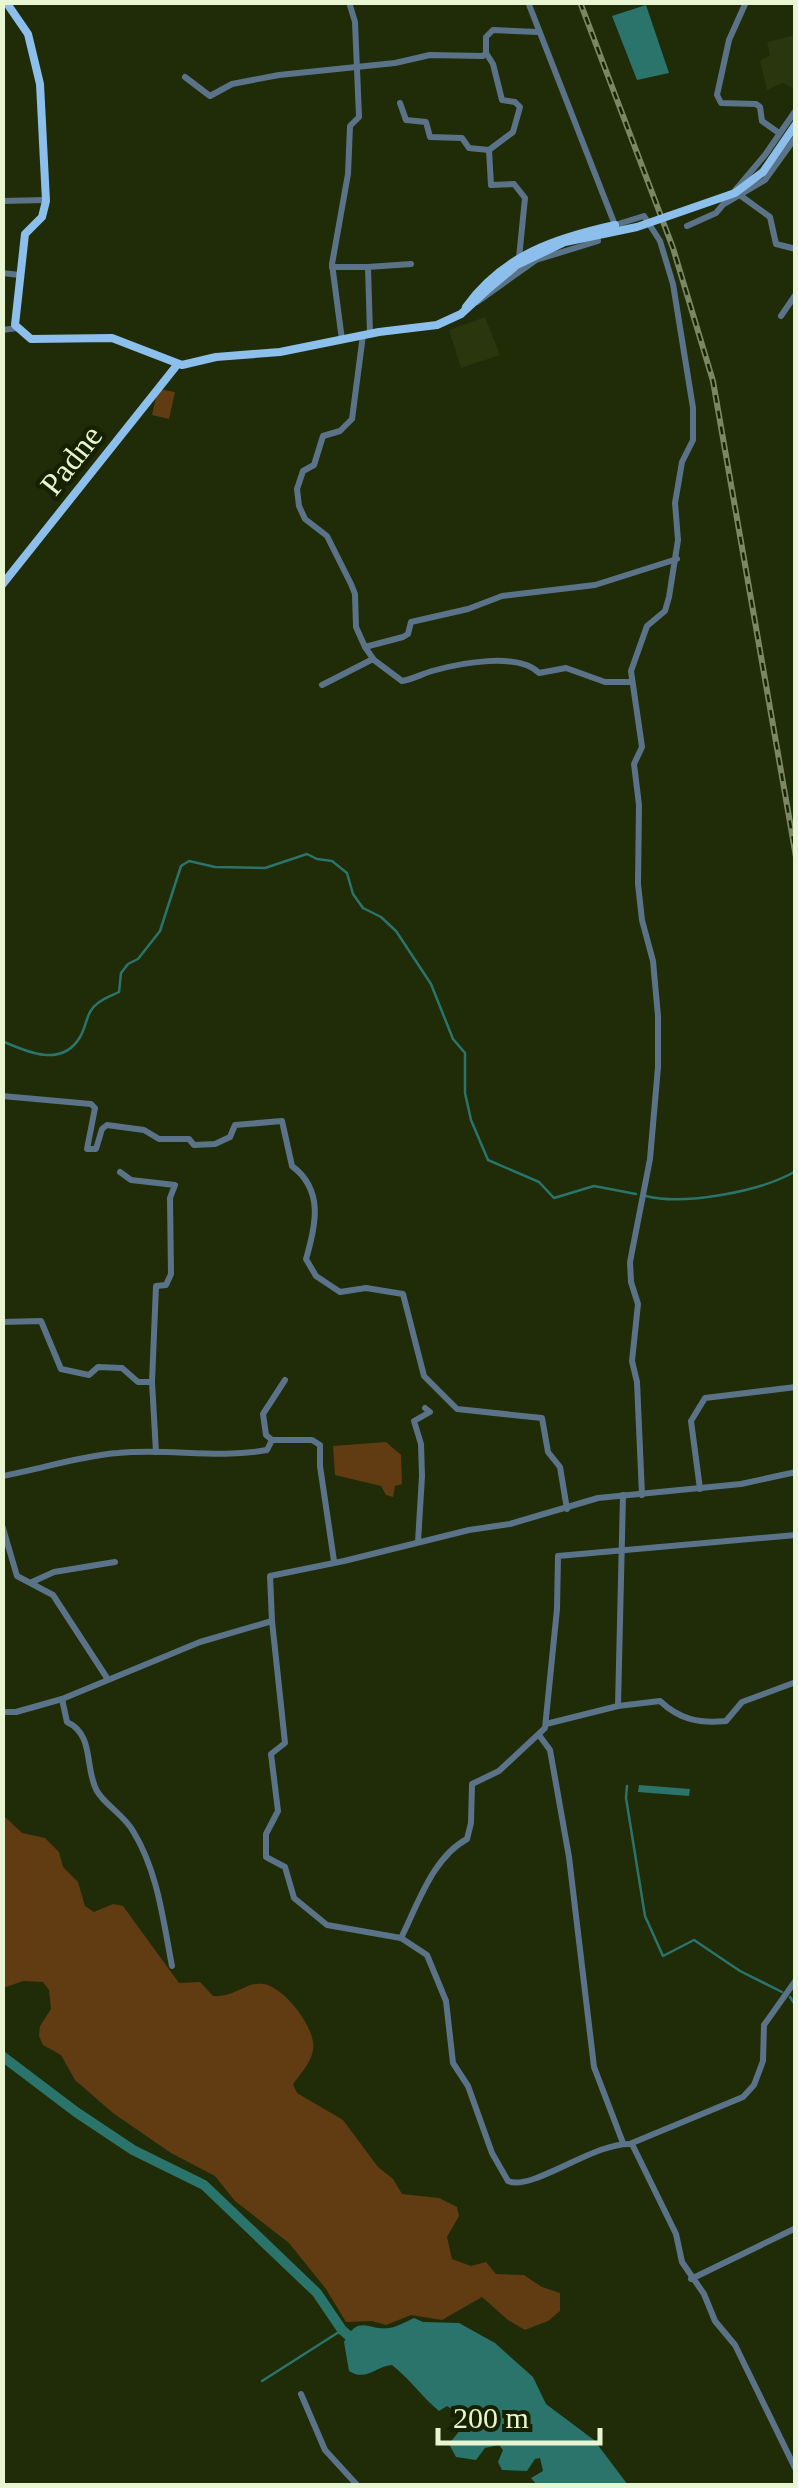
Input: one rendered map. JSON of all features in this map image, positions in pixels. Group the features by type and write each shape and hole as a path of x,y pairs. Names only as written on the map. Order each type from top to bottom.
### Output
{"main road":[{"path":"6,2 28,34 40,84 46,200 42,217 24,234 15,325 32,339 112,338 177,364 437,324 461,314 517,265 565,242 637,227 735,193 762,172 796,124"},
{"path":"461,314 479,289 519,258 558,239 615,225"},
{"name":"Padne","path":"2,584 177,364"}],"street":[{"path":"342,341 332,266 348,174 350,126 359,116 356,22 349,2"},
{"path":"528,2 615,225 647,218 660,241 673,284 693,408 693,440 682,462 675,503 676,559 666,612 647,626 630,672 642,747 634,764 638,884 658,1016 650,1158 630,1262 638,1304 632,1361 637,1382 642,1495"},
{"path":"746,2 729,40 717,95 722,104 756,104 762,120 779,133"},
{"path":"400,102 406,120 426,122 430,137 462,138 469,148 490,150 514,132 520,107 502,100 493,64 486,53 486,37 493,30 538,32"},
{"path":"185,77 210,96 232,84 264,78 430,55 486,53"},
{"path":"687,226 716,213 765,156 796,110"},
{"path":"724,204 764,180 796,136"},
{"path":"490,150 489,183 514,184 525,198 519,258"},
{"path":"740,196 770,217 776,244 796,248"},
{"path":"2,201 46,200"},
{"path":"476,302 536,260 598,241 596,229"},
{"path":"332,266 411,264"},
{"path":"368,268 367,334 352,419 340,431 323,436 314,465 303,471 298,489 299,506 306,519 327,536 352,584 356,627 364,646 402,681 433,670 512,660 531,665 539,673 566,668 605,682 630,682"},
{"path":"2,273 20,275"},
{"path":"781,316 796,294"},
{"path":"2,330 18,328"},
{"path":"364,646 408,634 411,622 468,610 502,596 595,585 676,559"},
{"path":"322,685 373,658"},
{"path":"2,1096 91,1104 95,1108 87,1150 96,1148 107,1124 144,1130 159,1139 188,1138 194,1145 230,1138 235,1125 282,1121 292,1166 308,1178 314,1198 314,1233 306,1259 316,1276 340,1292 366,1288 403,1294 424,1376 457,1409 542,1418 548,1452 560,1467 567,1508"},
{"path":"120,1172 131,1180 175,1185 170,1198 171,1274 166,1284 156,1286 152,1382 156,1452"},
{"path":"2,1322 40,1320 61,1369 89,1375 98,1367 122,1368 138,1382 152,1382"},
{"path":"285,1380 263,1414 266,1434 272,1440 312,1440 320,1445 334,1561"},
{"path":"700,1489 692,1421 705,1398 796,1387"},
{"path":"418,1542 421,1444 414,1421 430,1412 425,1408"},
{"path":"2,1476 40,1470 67,1459 116,1452 241,1454 267,1450 272,1440"},
{"path":"796,1472 741,1484 598,1498 270,1576 285,1743 271,1754 278,1811 266,1834 266,1857 285,1867 289,1892 327,1925 401,1938 427,1954 446,2001 453,2063 468,2086 492,2153 508,2182 523,2184 591,2152 628,2143 743,2097 754,2085 764,2061 764,2025 796,1980"},
{"path":"618,1706 623,1495"},
{"path":"2,1525 16,1576 53,1595 108,1678"},
{"path":"401,1938 448,1851 467,1839 472,1784 499,1771 546,1724 558,1556 796,1535"},
{"path":"32,1582 54,1572 115,1562"},
{"path":"2,1712 62,1699 227,1632 272,1621"},
{"path":"546,1724 618,1706 660,1702 676,1716 709,1723 726,1721 742,1702 796,1682"},
{"path":"62,1699 67,1722 81,1732 85,1742 98,1795 121,1813 151,1869 162,1905 172,1966"},
{"path":"539,1735 550,1750 569,1857 594,2068 676,2234 682,2262 704,2294 715,2321 735,2344 795,2467"},
{"path":"691,2279 796,2228"},
{"path":"301,2394 325,2450 358,2486"}],"shaded area":[{"path":"795,35 795,89 783,83 767,90 760,61 770,55 767,42"},
{"path":"485,317 500,355 461,368 449,330"},
{"path":"158,389 175,392 169,419 152,415"},
{"path":"386,1442 401,1455 402,1484 395,1486 393,1497 386,1495 381,1486 335,1475 333,1446"},
{"path":"3,1815 22,1833 45,1838 59,1852 63,1867 78,1882 85,1906 94,1912 113,1904 123,1906 179,1983 200,1982 213,1996 264,1984 290,2001 305,2021 313,2041 310,2059 293,2084 297,2093 343,2120 402,2194 439,2198 457,2207 459,2216 447,2237 452,2259 471,2266 486,2262 496,2274 524,2275 560,2293 560,2311 548,2321 525,2330 482,2297 442,2320 411,2315 386,2325 346,2322 326,2289 289,2243 235,2201 215,2176 171,2153 113,2113 75,2080 61,2055 43,2045 40,2026 51,2009 49,1990 43,1982 23,1981 3,1988"}],"water":[{"path":"646,5 669,73 637,80 612,16"},
{"path":"639,1785 690,1789 689,1796 638,1792"},
{"path":"414,2318 459,2323 495,2343 533,2377 546,2404 594,2440 628,2485 537,2485 531,2478 543,2471 540,2458 527,2471 502,2470 498,2462 503,2450 499,2445 485,2448 476,2460 456,2457 449,2444 462,2421 455,2412 447,2406 439,2411 392,2365 361,2375 349,2371 344,2342 354,2328 389,2328"}],"waterway":[{"path":"2,1041 44,1055 73,1047 91,1010 119,992 121,973 160,931 181,866 189,861 215,867 265,868 307,854 332,861 347,873 353,894 363,908 396,931 431,984 453,1039 465,1053 465,1093 471,1120 488,1160 539,1182 554,1198 594,1186 636,1194"},
{"path":"646,1196 681,1199 722,1195 764,1185 796,1171"},
{"path":"627,1786 645,1916 663,1956 694,1940 740,1971 782,1992"},
{"path":"790,1997 796,2006"},
{"path":"2,2056 133,2150 204,2185 317,2293 342,2330 355,2341"},
{"path":"262,2381 342,2330"}],"railway":[{"path":"580,2 673,248 713,381 796,857"}]}
